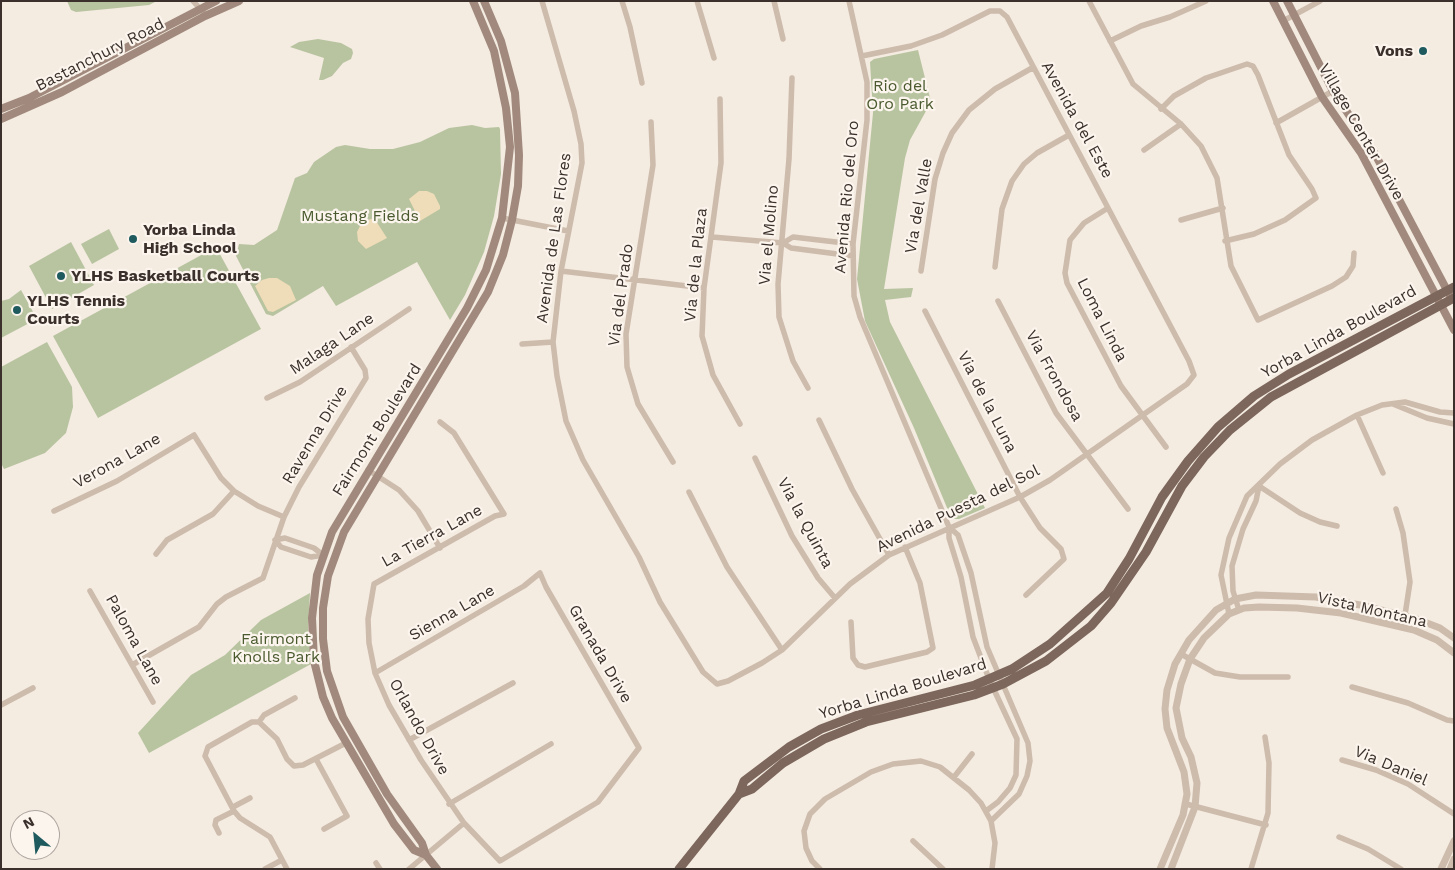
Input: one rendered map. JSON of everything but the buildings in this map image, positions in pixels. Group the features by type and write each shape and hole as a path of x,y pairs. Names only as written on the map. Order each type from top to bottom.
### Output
{"main road":[{"name":"Bastanchury Road","path":"1,110 62,81 202,5 216,1"},
{"name":"Bastanchury Road","path":"1,119 205,16 239,1"},
{"name":"Fairmont Boulevard","path":"426,855 414,850 394,824 346,743 324,698 314,660 312,639 314,595 322,555 340,516 471,301 486,270 502,218 510,147 508,121 502,81 494,51 473,1"},
{"name":"Fairmont Boulevard","path":"437,869 426,855 422,843 400,814 355,738 334,696 327,671 323,639 324,594 333,558 344,532 488,292 503,255 518,186 518,120 507,59 495,24 484,1"},
{"name":"Village Center Drive","path":"1273,1 1322,98 1361,153 1454,330"},
{"name":"Village Center Drive","path":"1287,1 1333,91 1375,154 1451,288 1453,300"},
{"path":"26,108 29,103 59,88 62,81"},
{"path":"508,121 518,120"},
{"name":"Yorba Linda Boulevard","path":"1001,679 1050,644 1107,593 1129,559 1162,497 1188,461 1218,427 1254,396 1289,374 1451,288"},
{"name":"Yorba Linda Boulevard","path":"679,869 739,794 744,781 798,747 822,729 858,715 991,683 1046,660 1084,632 1106,609 1141,560 1182,486 1204,457 1252,411 1311,374 1453,300"},
{"path":"322,555 333,558"},
{"path":"346,743 355,738"}],"street":[{"path":"193,1 202,5 205,16"},
{"name":"Avenida de Las Flores","path":"542,1 574,111 581,144 582,163 561,271 553,342 557,376 566,421 583,460 634,548 660,602 703,672 713,683"},
{"path":"622,1 630,27 642,83"},
{"path":"697,1 714,58"},
{"path":"774,1 783,38"},
{"name":"Avenida Rio del Oro","path":"849,1 868,82 867,120 853,244 854,296 860,317 949,527 949,538 960,577 973,637 991,683 1017,739 1018,764 1010,788 986,811"},
{"path":"1089,1 1133,84 1181,124 1200,146 1217,178 1231,266 1258,320 1332,286 1346,277 1353,266 1354,253"},
{"path":"1110,41 1141,26 1170,17 1206,1"},
{"path":"1283,21 1320,1"},
{"name":"Avenida del Este","path":"862,56 942,36 990,10 1000,11 1007,16 1032,68 1189,361 1194,375"},
{"path":"1161,109 1174,96 1206,78 1247,64 1253,66 1289,155 1316,198 1285,220 1254,234 1226,241"},
{"name":"Via del Valle","path":"921,271 935,179 942,153 952,133 969,110 995,89 1032,68"},
{"name":"Via el Molino","path":"792,78 789,159 778,284 779,317 790,353 808,388"},
{"path":"1276,123 1333,91"},
{"name":"Via de la Plaza","path":"720,100 721,163 704,288 702,336 705,354 712,375 740,424"},
{"name":"Via del Prado","path":"651,122 652,173 626,334 627,367 638,404 672,462"},
{"path":"1144,150 1181,124"},
{"path":"995,267 1002,209 1012,181 1024,164 1037,153 1069,135"},
{"name":"Loma Linda","path":"1108,208 1084,223 1070,240 1065,273 1067,282 1121,386 1166,447"},
{"path":"1181,220 1223,208"},
{"path":"502,218 568,231"},
{"path":"712,237 782,243 791,248 853,256"},
{"path":"782,243 793,237 853,244"},
{"path":"561,271 704,288"},
{"name":"Via Frondosa","path":"998,301 1056,413 1128,508"},
{"name":"Malaga Lane","path":"267,398 300,382 409,309"},
{"name":"Via de la Luna","path":"925,311 1020,497 1040,528 1061,549 1064,559 1026,595"},
{"path":"522,344 553,342"},
{"name":"Ravenna Drive","path":"132,665 199,627 217,604 226,597 263,578 267,572 275,540 284,517 299,488 366,378 365,370 351,347"},
{"name":"Avenida Puesta del Sol","path":"713,683 722,684 782,650 863,573 889,555 1020,497 1087,456 1186,384 1194,375"},
{"path":"1229,614 1221,575 1229,538 1240,507 1248,496 1280,464 1302,447 1372,408 1406,402 1440,412 1454,413"},
{"path":"1393,404 1427,418 1454,424"},
{"path":"1357,415 1384,473"},
{"path":"819,420 852,489 889,555"},
{"name":"La Tierra Lane","path":"374,584 495,516 504,514 454,433 440,422"},
{"name":"Verona Lane","path":"54,511 117,481 194,435 221,478 234,491"},
{"name":"Via la Quinta","path":"755,458 792,536 810,567 835,598"},
{"path":"368,470 399,490 418,511 440,548"},
{"path":"1259,486 1300,514 1337,526"},
{"path":"1239,610 1235,599 1232,578 1234,555 1246,521 1256,501 1259,486"},
{"path":"156,554 167,540 213,514 234,491 258,506 284,517"},
{"path":"688,492 727,567 782,650"},
{"path":"1396,509 1403,533 1410,582 1403,628"},
{"name":"Avenida Rio del Oro","path":"949,527 958,535 971,573 987,647 1028,743 1030,761 1027,776 1019,794 991,821"},
{"path":"285,538 314,548 322,555 311,557 281,548 275,540 285,538"},
{"path":"851,622 853,658 858,665 865,667 918,654 932,648 920,583 905,547"},
{"name":"Sienna Lane","path":"375,674 524,586 540,572"},
{"name":"Granada Drive","path":"500,861 598,802 639,748 546,587 540,572"},
{"name":"Orlando Drive","path":"374,584 368,619 368,643 375,674 389,705 449,804 500,861"},
{"name":"Paloma Lane","path":"90,591 153,702"},
{"name":"Vista Montana","path":"1160,869 1186,804 1184,772 1168,731 1165,709 1168,682 1181,654 1201,624 1226,603 1235,599 1264,595 1316,597 1352,603 1406,616 1434,625 1454,638"},
{"name":"Vista Montana","path":"1171,869 1195,807 1197,783 1191,757 1182,738 1176,708 1181,684 1190,659 1204,638 1229,614 1239,610 1259,607 1297,608 1341,613 1403,628 1437,640 1454,654"},
{"path":"1181,654 1215,673 1240,677 1288,676"},
{"path":"409,740 513,683"},
{"path":"1352,687 1408,703 1454,721"},
{"path":"1,705 33,688"},
{"path":"259,722 264,715 295,698"},
{"path":"287,869 270,837 240,818 233,809 205,756 208,746 252,722 259,722 276,739 287,760 294,766 316,759 346,743"},
{"path":"1250,869 1266,826 1269,799 1265,737"},
{"path":"449,804 551,744"},
{"path":"954,777 972,754"},
{"path":"316,759 348,816 324,829"},
{"name":"Via Daniel","path":"1342,760 1376,770 1408,784 1454,814"},
{"path":"820,869 812,861 806,848 804,831 810,814 825,799 850,782 893,764 921,761 940,767 954,777 969,790 986,811 991,821 995,843 992,869"},
{"path":"219,833 215,825 216,820 250,798"},
{"path":"1186,804 1266,826"},
{"path":"410,869 464,823"},
{"path":"1339,837 1375,852 1401,869"},
{"path":"914,841 943,869"},
{"path":"1441,869 1454,841"},
{"path":"1450,869 1454,859"},
{"path":"265,869 282,860"}],"green space":[{"path":"67,1 157,1 149,5 76,12 71,10"},
{"path":"318,39 341,43 352,49 353,53 351,59 343,63 332,76 323,80 319,80 324,58 290,47 299,42"},
{"name":"Rio del Oro Park","path":"918,50 931,102 910,140 905,158 884,289 913,288 911,297 885,300 890,322 985,508 959,519 953,519 950,515 914,428 865,321 857,279 873,113 870,62 874,59"},
{"name":"Mustang Fields","path":"472,125 485,128 499,127 501,174 494,216 484,252 465,295 450,320 417,262 336,306 323,286 273,316 266,314 236,256 239,244 254,245 277,230 295,178 307,173 314,162 336,147 345,145 370,149 393,149 420,142 449,128"},
{"path":"109,229 119,249 92,264 81,244"},
{"name":"YLHS Basketball Courts","path":"71,242 94,285 52,309 29,266"},
{"path":"216,247 261,329 98,418 53,336"},
{"name":"YLHS Tennis Courts","path":"21,290 37,319 1,338 1,301 9,299"},
{"path":"47,342 72,387 73,407 66,433 45,453 4,469 1,463 1,367"},
{"name":"Fairmont Knolls Park","path":"310,593 308,626 311,664 149,753 138,733 191,675 225,655 261,620"}],"sand":[{"path":"419,191 427,191 434,194 440,206 440,209 420,221 409,199"},
{"path":"374,218 387,238 366,249 358,241 357,232 362,222"},
{"path":"277,278 290,286 296,300 273,312 268,311 255,286 262,280"}],"place":[{"name":"Vons","path":"1423,51"},
{"name":"Yorba Linda High School","path":"133,239"},
{"name":"YLHS Basketball Courts","path":"61,276"},
{"name":"YLHS Tennis Courts","path":"17,310"}]}
